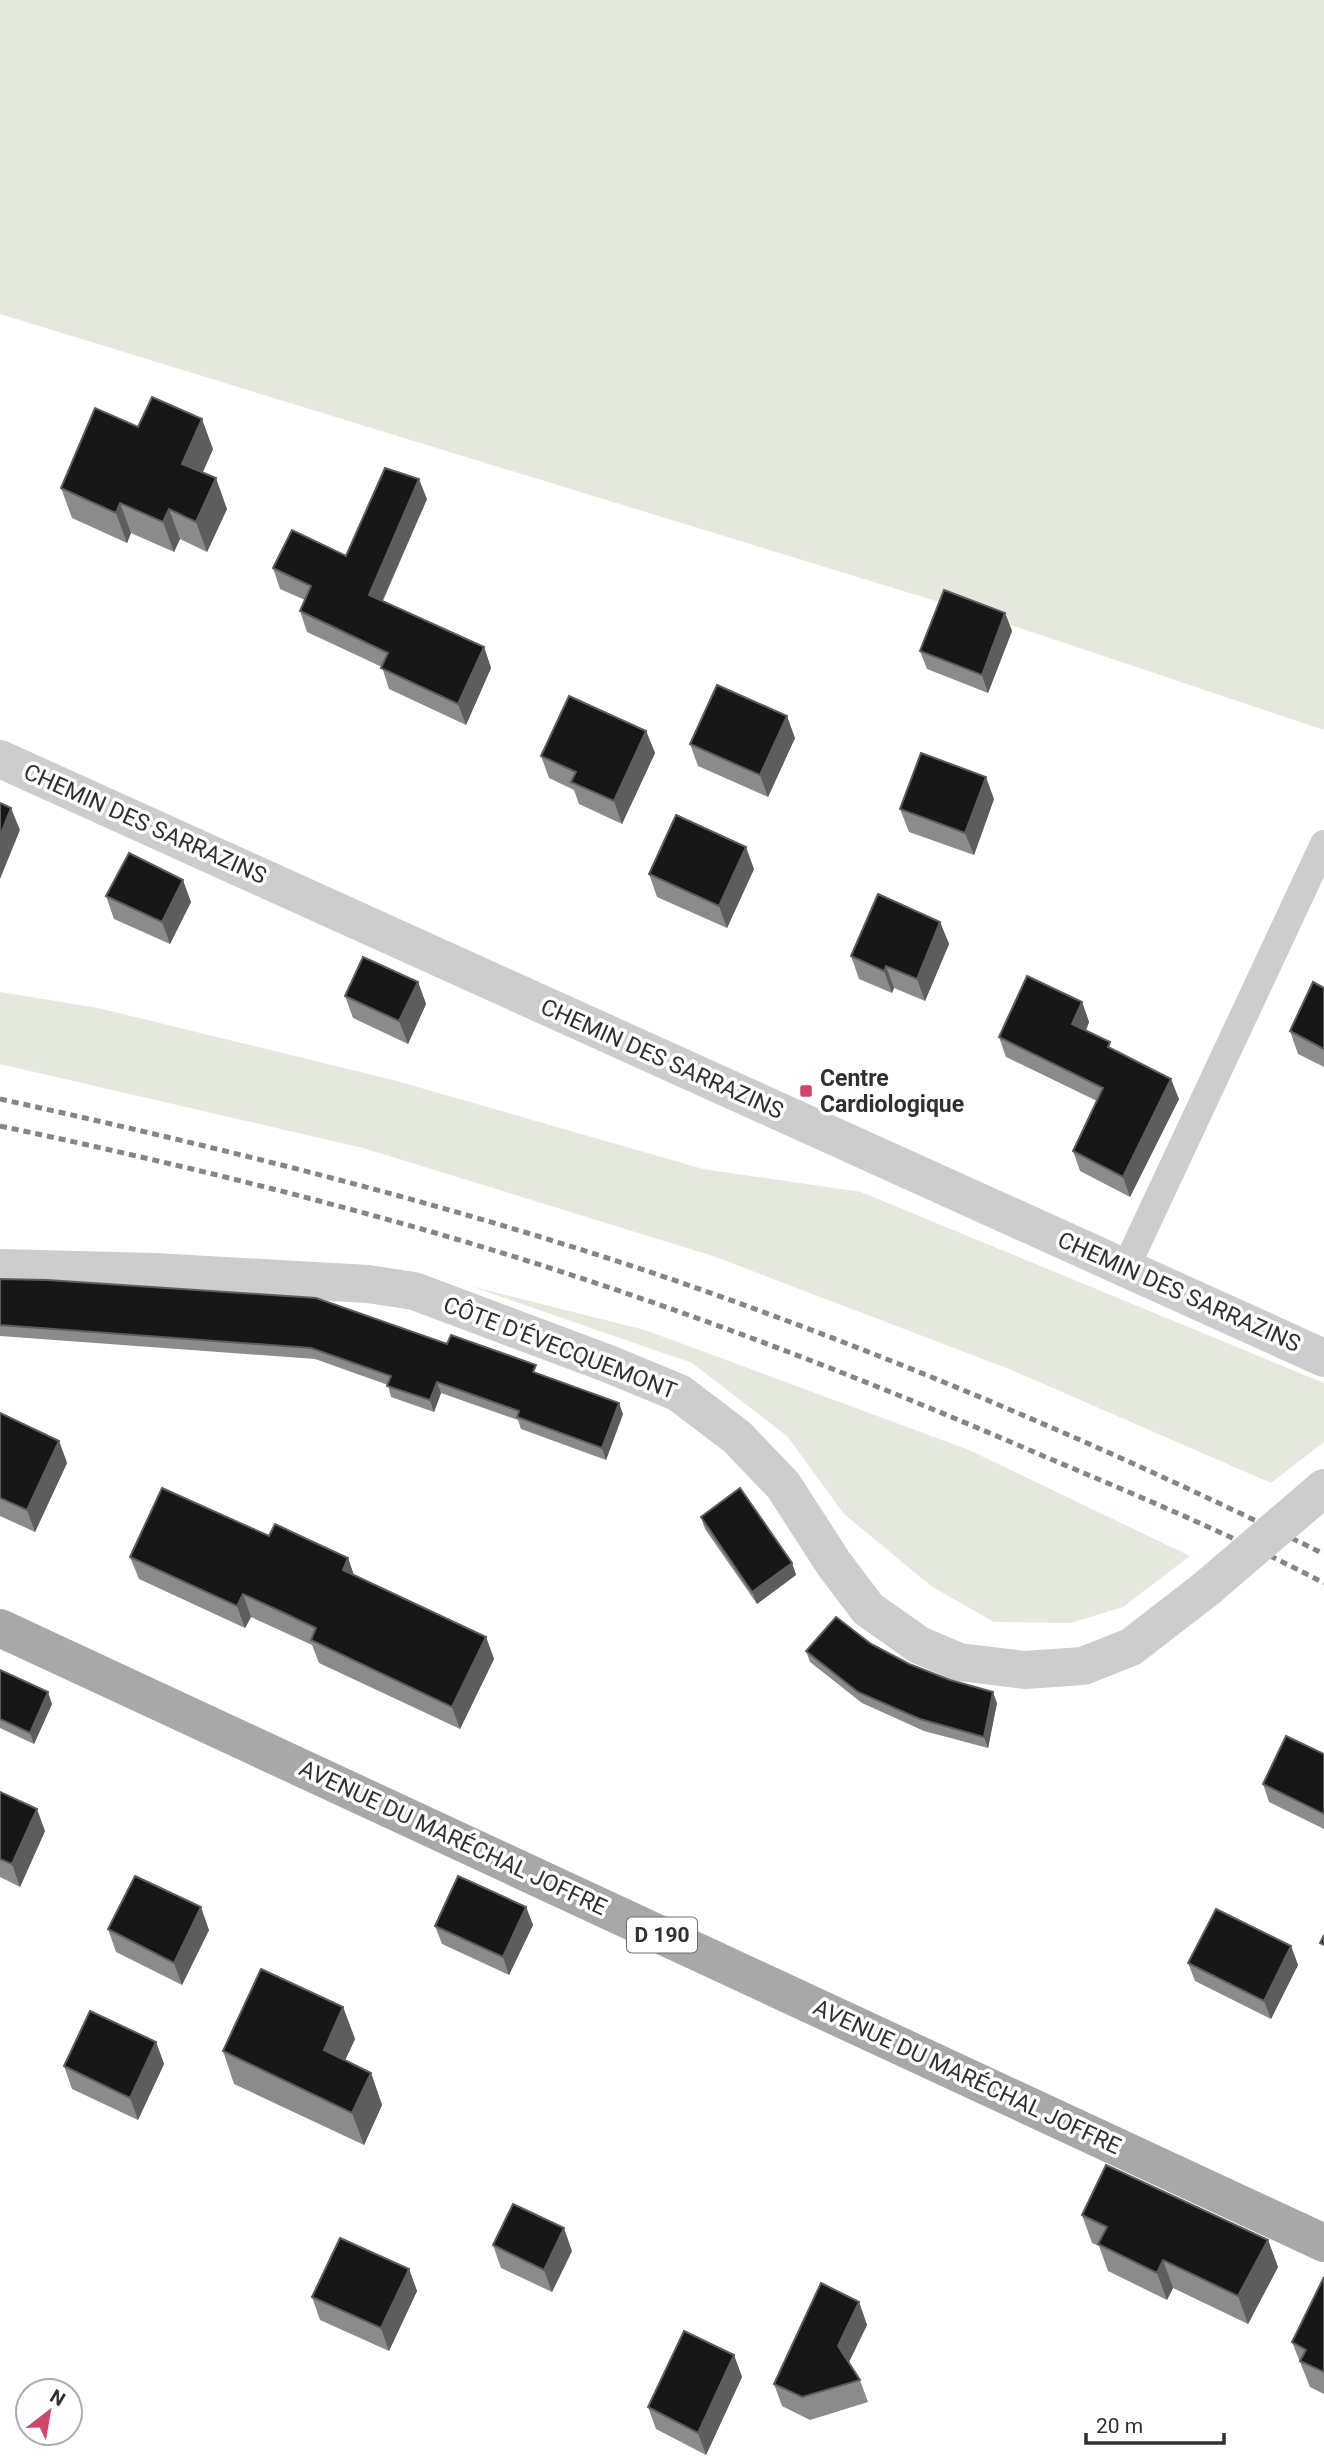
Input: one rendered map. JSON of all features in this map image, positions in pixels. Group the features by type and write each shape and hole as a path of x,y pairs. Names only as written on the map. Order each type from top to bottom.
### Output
{"main road":[{"name":"AVENUE DU MARÉCHAL JOFFRE","path":"0,1628 1324,2243"}],"street":[{"name":"CHEMIN DES SARRAZINS","path":"0,759 1324,1358"},
{"name":"CÔTE D'ÉVECQUEMONT","path":"0,1268 155,1272 368,1283 414,1291 609,1364 679,1393 737,1437 783,1485 834,1564 868,1609 919,1645 959,1662 1025,1670 1083,1666 1131,1647 1206,1588 1324,1488"}],"lane":[{"path":"1126,1267 1324,844"}],"shaded area":[{"path":"0,0 1324,0 1324,730 975,613 0,314"},
{"path":"0,992 98,1008 393,1080 703,1169 861,1192 1324,1383 1324,1442 1271,1483 1009,1369 713,1256 363,1148 0,1064"},
{"path":"470,1286 645,1330 969,1450 1190,1556 1123,1607 1071,1623 994,1622 931,1586 844,1514 787,1436 692,1363"}],"building":[{"path":"152,397 202,419 182,464 216,478 196,522 169,509 163,522 120,503 116,513 61,488 95,408 138,427"},
{"path":"385,468 419,479 369,595 484,647 458,704 381,668 388,653 300,611 311,586 273,568 292,530 346,556"},
{"path":"944,590 1005,613 982,675 920,651"},
{"path":"717,685 787,716 760,775 690,744"},
{"path":"569,696 646,731 614,801 571,782 576,772 541,756"},
{"path":"921,753 986,777 965,833 900,809"},
{"path":"0,803 11,808 0,836"},
{"path":"676,815 746,847 719,906 649,874"},
{"path":"129,853 183,880 162,922 106,896"},
{"path":"878,894 940,922 917,979 886,966 884,971 851,956"},
{"path":"363,957 418,982 399,1021 345,996"},
{"path":"1027,976 1082,1002 1072,1024 1110,1042 1108,1047 1171,1079 1123,1177 1073,1151 1103,1088 999,1037"},
{"path":"1313,982 1324,988 1324,1049 1290,1031"},
{"path":"0,1279 316,1298 447,1344 451,1335 536,1365 533,1372 619,1403 602,1448 517,1417 519,1411 437,1382 430,1400 387,1386 391,1376 311,1348 0,1325"},
{"path":"0,1413 59,1441 27,1510 0,1498"},
{"path":"162,1488 269,1536 275,1524 348,1558 343,1570 486,1637 452,1707 311,1640 316,1628 280,1611 243,1594 237,1606 130,1557"},
{"path":"740,1488 792,1563 752,1592 701,1517"},
{"path":"836,1617 871,1644 909,1664 950,1680 993,1692 984,1737 920,1719 858,1692 806,1651"},
{"path":"0,1670 48,1692 30,1733 0,1719"},
{"path":"1286,1736 1324,1754 1324,1814 1263,1784"},
{"path":"0,1792 37,1809 12,1864 0,1859"},
{"path":"135,1876 201,1907 174,1963 108,1929"},
{"path":"458,1876 526,1907 503,1957 435,1926"},
{"path":"1216,1909 1291,1946 1264,2001 1188,1963"},
{"path":"261,1969 343,2007 324,2050 371,2073 352,2113 223,2051"},
{"path":"90,2011 156,2042 130,2098 64,2066"},
{"path":"1106,2165 1268,2240 1238,2296 1163,2260 1157,2273 1098,2244 1107,2227 1082,2215"},
{"path":"513,2204 564,2228 544,2270 493,2245"},
{"path":"340,2238 409,2269 381,2328 312,2297"},
{"path":"1324,2277 1324,2372 1300,2361 1306,2350 1292,2342"},
{"path":"821,2283 859,2302 838,2346 860,2380 802,2397 774,2384"},
{"path":"684,2331 734,2355 698,2433 648,2407"}],"railway":[{"path":"0,1099 260,1160 433,1205 688,1285 850,1345 1010,1410 1168,1480 1324,1554"},
{"path":"0,1126 320,1201 584,1279 818,1363 972,1425 1187,1518 1324,1583"}],"place":[{"name":"Centre Cardiologique","path":"806,1091"}]}
